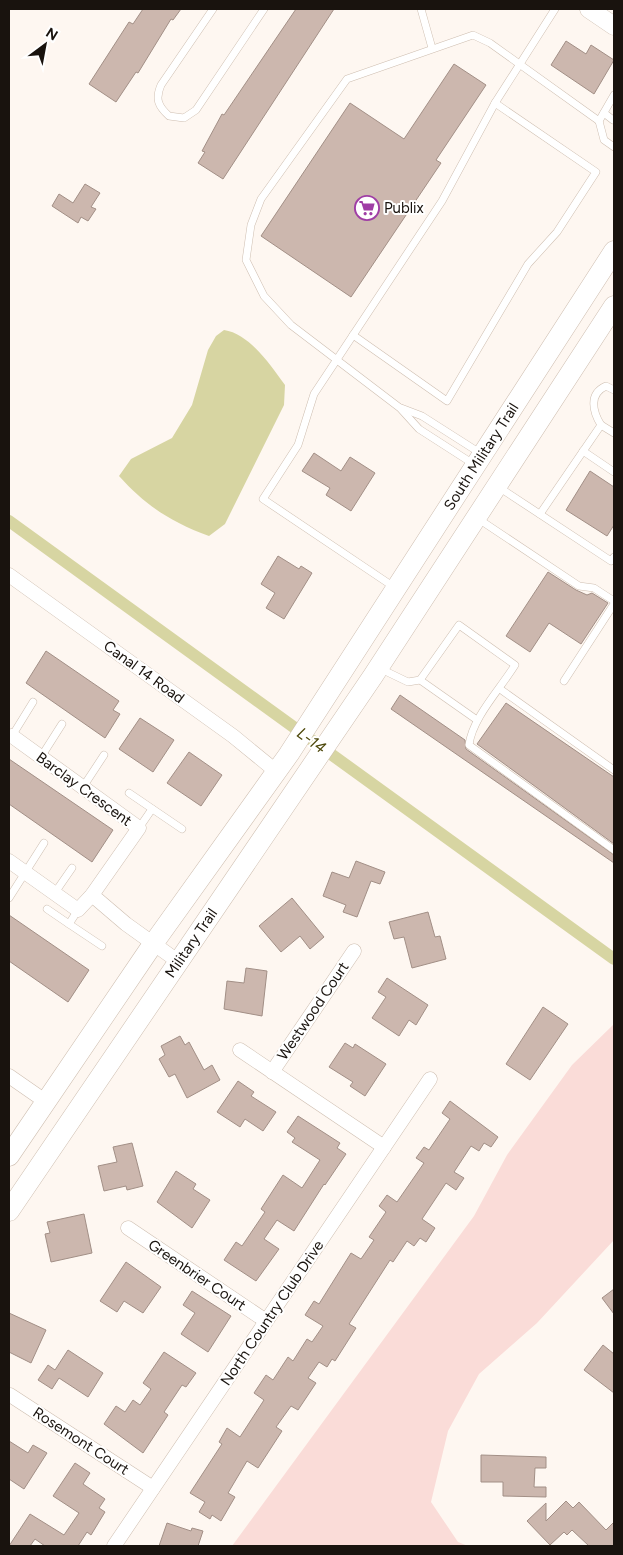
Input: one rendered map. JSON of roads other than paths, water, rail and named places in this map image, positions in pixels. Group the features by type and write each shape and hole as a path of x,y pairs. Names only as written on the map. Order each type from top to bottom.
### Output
{"main road":[{"name":"South Military Trail","path":"348,664 614,250"},
{"path":"514,460 508,451 509,436 554,367 578,306"},
{"name":"South Military Trail","path":"376,672 613,311"},
{"path":"480,460 480,513"},
{"name":"Military Trail","path":"9,1156 153,944 290,754 348,664"},
{"name":"Military Trail","path":"9,1211 376,672"}],"street":[{"path":"589,9 614,26"},
{"name":"Canal 14 Road","path":"9,575 233,736 277,772"},
{"name":"Barclay Crescent","path":"12,736 139,828 92,895 78,910"},
{"path":"9,861 78,910"},
{"path":"92,895 153,944 179,962"},
{"name":"Westwood Court","path":"272,1072 354,951"},
{"name":"Westwood Court","path":"240,1050 384,1147"},
{"path":"9,1076 46,1101"},
{"name":"North Country Club Drive","path":"114,1546 430,1079"},
{"name":"Greenbrier Court","path":"128,1228 266,1321"},
{"name":"Rosemont Court","path":"10,1395 153,1488"}],"lane":[{"path":"213,9 161,85 157,94 158,103 169,116 184,118 196,110 264,9"},
{"path":"421,9 432,48"},
{"path":"397,589 263,499 298,444 314,394 442,201 496,103 555,9"},
{"path":"480,460 419,429 400,408 291,325 264,296 246,260 250,225 261,199 347,79 473,35 490,43 599,121 604,140 614,147"},
{"path":"599,121 614,95"},
{"path":"353,335 447,401 528,264 557,232 596,172 496,103"},
{"path":"604,113 613,120"},
{"path":"614,390 606,386 601,388 594,401 595,414 601,425 614,433"},
{"path":"400,408 422,416 480,460"},
{"path":"540,514 601,425"},
{"path":"583,451 614,472"},
{"path":"497,486 611,561 614,557"},
{"path":"480,513 579,586 594,588 614,603 564,681"},
{"path":"420,680 459,625 515,665 477,720 470,735 469,745 614,850"},
{"path":"376,672 403,680 420,680 477,720"},
{"path":"500,689 614,770"},
{"path":"12,736 33,702"},
{"path":"41,757 62,724"},
{"path":"82,787 104,755"},
{"path":"129,793 182,828"},
{"path":"139,828 152,808"},
{"path":"9,898 44,843"},
{"path":"54,894 72,868"},
{"path":"47,909 102,946"},
{"path":"68,924 78,910"}],"waterway":[{"name":"L-14","path":"9,521 614,959"}],"place":[{"name":"Publix","path":"367,208"}]}
